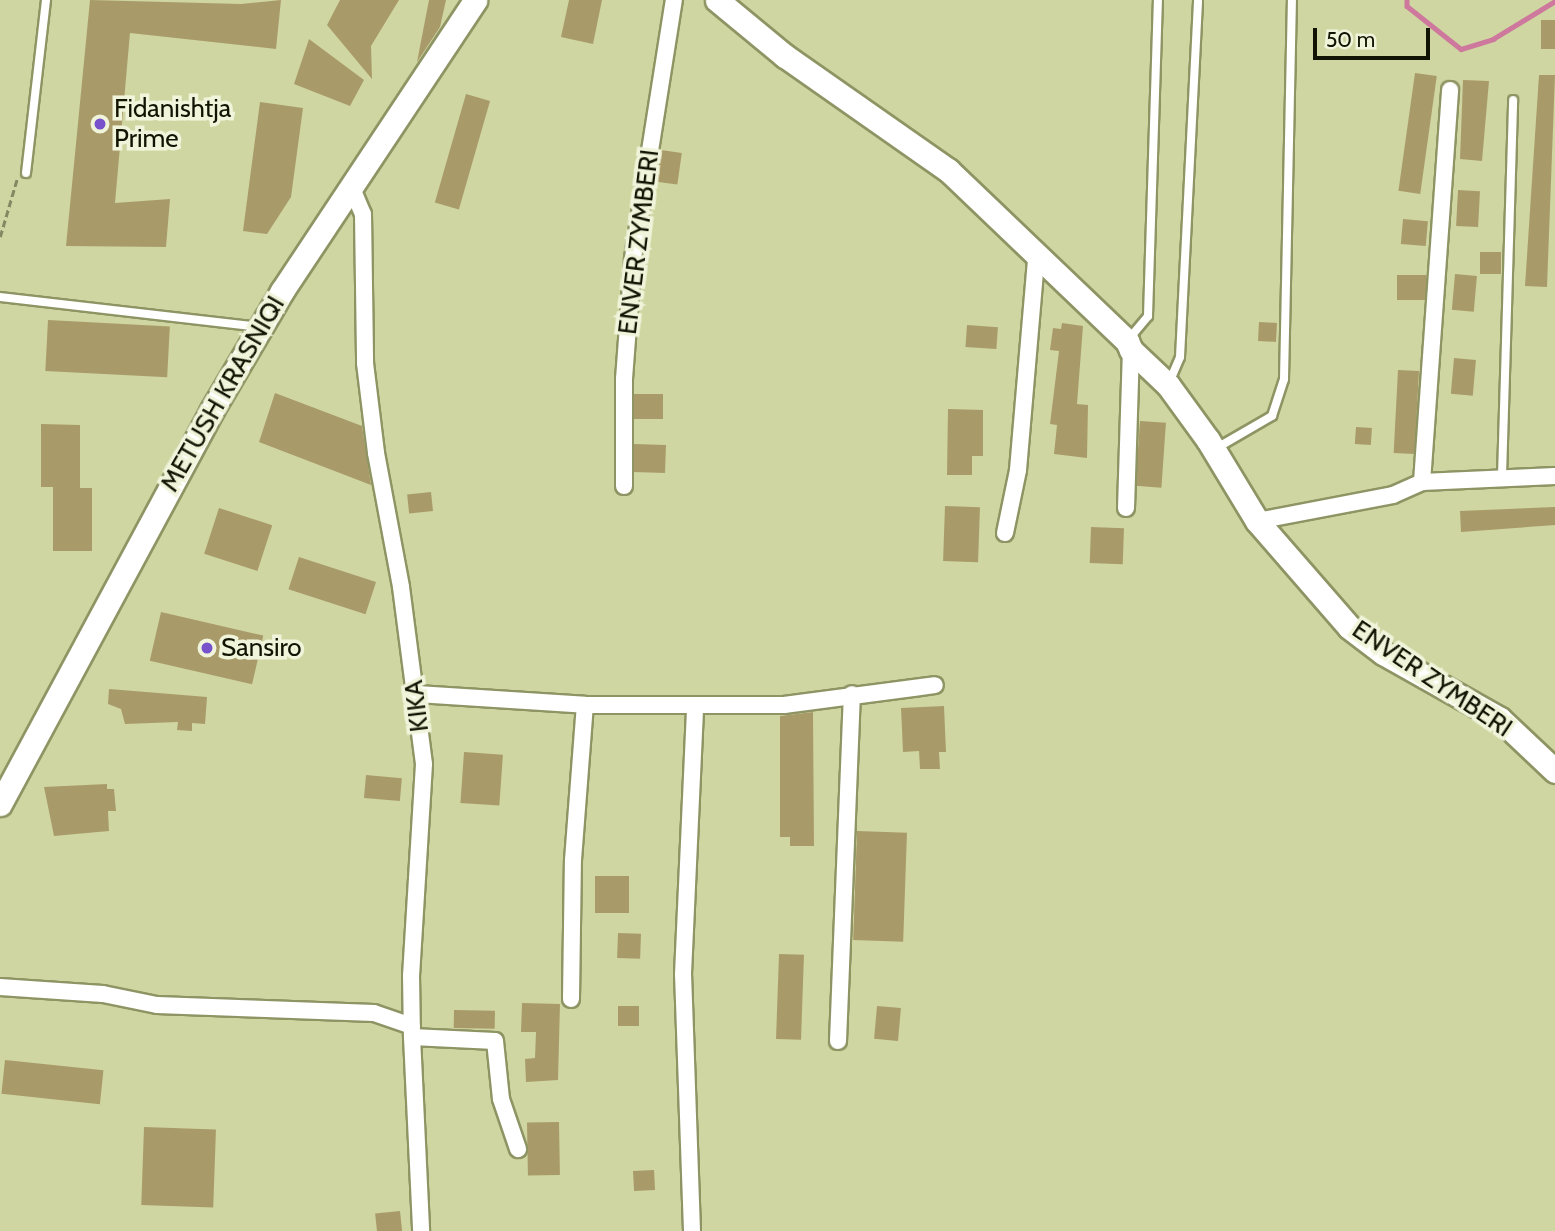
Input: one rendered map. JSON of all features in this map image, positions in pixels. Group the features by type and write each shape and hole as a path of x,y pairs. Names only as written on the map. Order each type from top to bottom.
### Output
{"street":[{"name":"METUSH KRASNIQI","path":"0,804 5,784 260,328 475,0"},
{"name":"ENVER ZYMBERI","path":"624,486 624,379 633,258 674,0"},
{"name":"ENVER ZYMBERI","path":"717,0 785,56 948,170 1001,217 1036,258 1168,385 1214,450 1257,521 1349,627 1383,653 1500,719 1555,771"},
{"path":"1422,482 1450,90"},
{"name":"KIKA","path":"351,186 363,214 365,363 376,453 417,694 424,764 412,1031 421,1231"},
{"path":"1005,533 1018,470 1036,258"},
{"path":"1126,508 1129,346"},
{"path":"1257,521 1393,495 1422,482 1555,476"},
{"path":"417,694 584,705 784,705 935,685"},
{"path":"838,1041 852,694"},
{"path":"571,999 573,860 584,705"},
{"path":"692,1231 683,974 695,706"},
{"path":"0,987 103,994 157,1005 374,1013 412,1031 495,1041 501,1099 518,1149"}],"lane":[{"path":"26,173 46,0"},
{"path":"1129,346 1148,316 1158,0"},
{"path":"1168,385 1180,357 1198,0"},
{"path":"1214,450 1272,416 1284,379 1292,0"},
{"path":"1502,477 1513,100"},
{"path":"0,297 260,328"}],"path":[{"path":"0,237 13,181 26,173"}],"building":[{"name":"Fidanishtja Prime","path":"90,0 241,4 281,0 276,49 130,33 115,203 170,199 166,247 66,246"},
{"path":"340,0 399,0 371,46 372,79 327,25"},
{"path":"429,0 446,0 440,27 417,62"},
{"path":"569,0 602,0 593,44 561,37"},
{"path":"1541,20 1555,20 1555,49 1541,49"},
{"path":"309,39 364,80 350,106 294,84"},
{"path":"1415,73 1437,76 1420,194 1398,191"},
{"path":"1539,75 1555,75 1547,287 1525,286"},
{"path":"1463,80 1489,81 1482,161 1460,159"},
{"path":"466,94 490,101 459,210 435,203"},
{"path":"260,102 303,108 291,197 267,234 243,231"},
{"path":"661,150 682,153 677,185 657,182"},
{"path":"1458,190 1480,191 1478,227 1456,226"},
{"path":"1403,219 1428,221 1426,246 1401,244"},
{"path":"1480,252 1501,252 1501,274 1480,274"},
{"path":"1455,274 1477,276 1474,312 1452,310"},
{"path":"1397,275 1426,275 1426,300 1397,300"},
{"path":"48,320 170,326 167,377 45,371"},
{"path":"1259,322 1277,323 1276,342 1258,341"},
{"path":"1062,323 1083,326 1077,404 1088,405 1087,458 1054,454 1057,425 1050,424 1059,351 1050,350 1053,328 1061,329"},
{"path":"967,325 998,327 996,349 965,347"},
{"path":"1454,358 1476,360 1473,396 1451,394"},
{"path":"1398,370 1419,371 1415,454 1394,453"},
{"path":"275,393 362,426 371,485 259,442"},
{"path":"634,394 663,394 663,419 634,419"},
{"path":"948,409 983,410 983,456 972,456 972,475 947,475"},
{"path":"1140,421 1166,423 1161,488 1135,486"},
{"path":"41,424 80,425 80,488 92,488 92,551 53,551 53,487 41,487"},
{"path":"1356,427 1372,428 1371,445 1355,444"},
{"path":"634,444 666,445 665,473 633,472"},
{"path":"431,492 433,511 409,513 407,495"},
{"path":"945,506 980,507 978,562 943,561"},
{"path":"1555,507 1555,525 1461,532 1460,511"},
{"path":"219,508 272,525 257,571 204,554"},
{"path":"1091,527 1124,528 1123,564 1090,563"},
{"path":"299,557 376,582 366,614 288,589"},
{"name":"Sansiro","path":"161,612 263,636 252,684 150,661"},
{"path":"109,689 207,697 205,724 192,723 192,731 177,730 178,722 125,724 121,709 108,704"},
{"path":"944,706 946,752 939,752 940,769 920,769 919,751 903,752 901,708"},
{"path":"813,712 814,846 790,846 790,837 780,837 780,716"},
{"path":"464,752 503,755 499,806 460,803"},
{"path":"366,775 402,778 400,801 364,798"},
{"path":"107,784 107,789 114,789 116,811 108,811 109,831 54,836 44,787"},
{"path":"857,831 907,833 903,942 853,940"},
{"path":"595,876 629,876 629,913 595,913"},
{"path":"618,933 641,934 640,959 617,958"},
{"path":"779,954 804,955 801,1040 776,1039"},
{"path":"522,1003 560,1004 558,1080 526,1082 525,1059 535,1058 536,1032 521,1032"},
{"path":"618,1006 639,1006 639,1026 618,1026"},
{"path":"877,1006 901,1008 898,1041 874,1039"},
{"path":"454,1010 495,1011 495,1029 454,1028"},
{"path":"5,1060 103,1070 100,1104 1,1094"},
{"path":"559,1122 560,1175 528,1176 527,1123"},
{"path":"144,1127 216,1130 213,1207 141,1205"},
{"path":"654,1170 655,1190 634,1191 633,1171"},
{"path":"400,1211 402,1231 377,1231 375,1214"}],"waterway":[{"path":"1407,0 1407,6 1461,49 1493,39 1555,1"}],"place":[{"name":"Fidanishtja Prime","path":"100,124"},
{"name":"Sansiro","path":"207,648"}]}
